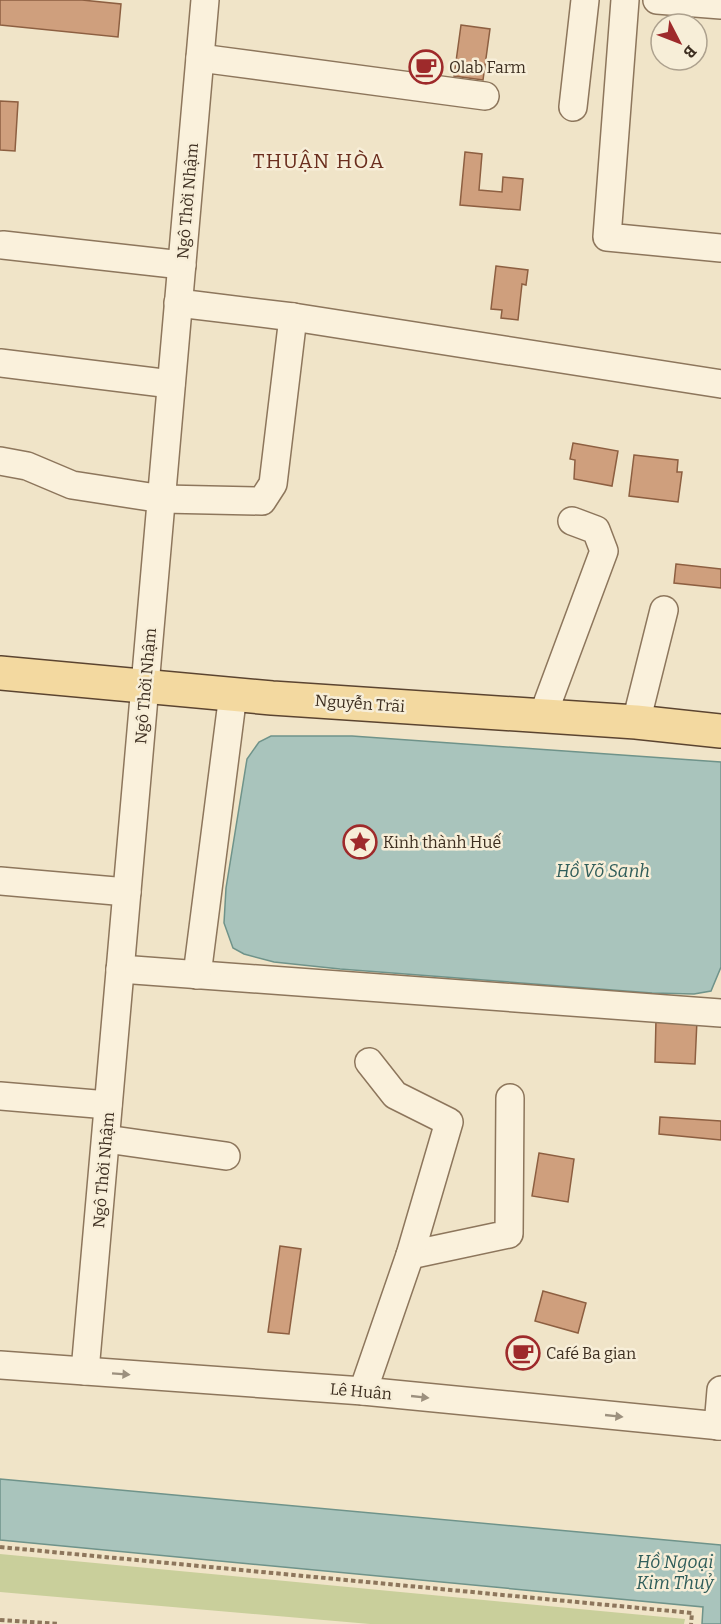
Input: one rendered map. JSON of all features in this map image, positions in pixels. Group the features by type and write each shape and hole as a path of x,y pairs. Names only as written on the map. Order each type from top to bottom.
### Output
{"main road":[{"name":"Nguyễn Trãi","path":"0,674 145,684 233,694 636,722 721,731"}],"street":[{"name":"Ngô Thời Nhậm","path":"85,1371 205,0"},
{"path":"573,108 585,0"},
{"path":"625,0 607,237 721,248"},
{"path":"657,0 721,5"},
{"path":"200,58 485,96"},
{"path":"3,245 182,265"},
{"path":"178,303 293,317 721,384"},
{"path":"0,461 27,466 72,485 163,499 262,501 273,484 293,317"},
{"path":"0,363 171,384"},
{"path":"543,715 604,552 596,530 572,521"},
{"path":"636,722 664,610"},
{"path":"197,975 233,694"},
{"path":"0,882 127,892"},
{"path":"120,969 721,1013"},
{"path":"363,1391 410,1255 449,1122 395,1095 369,1062"},
{"path":"0,1096 108,1105"},
{"path":"410,1255 509,1234 510,1098"},
{"path":"106,1139 226,1156"},
{"name":"Lê Huân","path":"0,1365 363,1391 719,1426"},
{"path":"719,1426 721,1390"}],"path":[{"path":"0,1547 692,1613 691,1624"},
{"path":"0,1620 59,1624"}],"green space":[{"path":"0,1554 685,1619 684,1624 370,1624 0,1592"}],"water":[{"name":"Hồ Võ Sanh","path":"271,736 352,736 721,762 721,967 711,991 694,994 652,993 340,969 274,962 244,954 233,948 224,923 226,888 247,759 259,742"},
{"name":"Hồ Ngoại Kim Thuỷ","path":"0,1479 721,1545 721,1624 702,1624 703,1607 0,1540"}],"building":[{"path":"0,0 82,0 121,4 118,37 0,25"},
{"path":"461,25 490,29 483,80 454,76"},
{"path":"0,101 18,102 15,151 0,150"},
{"path":"465,152 482,154 479,190 502,192 503,177 523,179 520,210 460,205"},
{"path":"496,266 528,270 526,285 522,284 518,320 501,318 502,310 491,309"},
{"path":"573,443 618,451 612,486 574,479 575,460 570,459"},
{"path":"634,455 678,460 677,472 682,472 678,502 629,496"},
{"path":"676,564 721,569 721,588 674,583"},
{"path":"656,1019 697,1020 695,1064 655,1062"},
{"path":"660,1117 721,1121 721,1140 659,1134"},
{"path":"539,1153 574,1159 568,1202 532,1196"},
{"path":"280,1246 301,1249 289,1334 268,1332"},
{"path":"543,1291 586,1303 578,1333 535,1321"}],"place":[{"name":"Olab Farm","path":"426,67"},
{"name":"Kinh thành Huế","path":"360,842"},
{"name":"Café Ba gian","path":"523,1353"}],"district":[{"name":"THUẬN HÒA","path":"319,161"}]}
